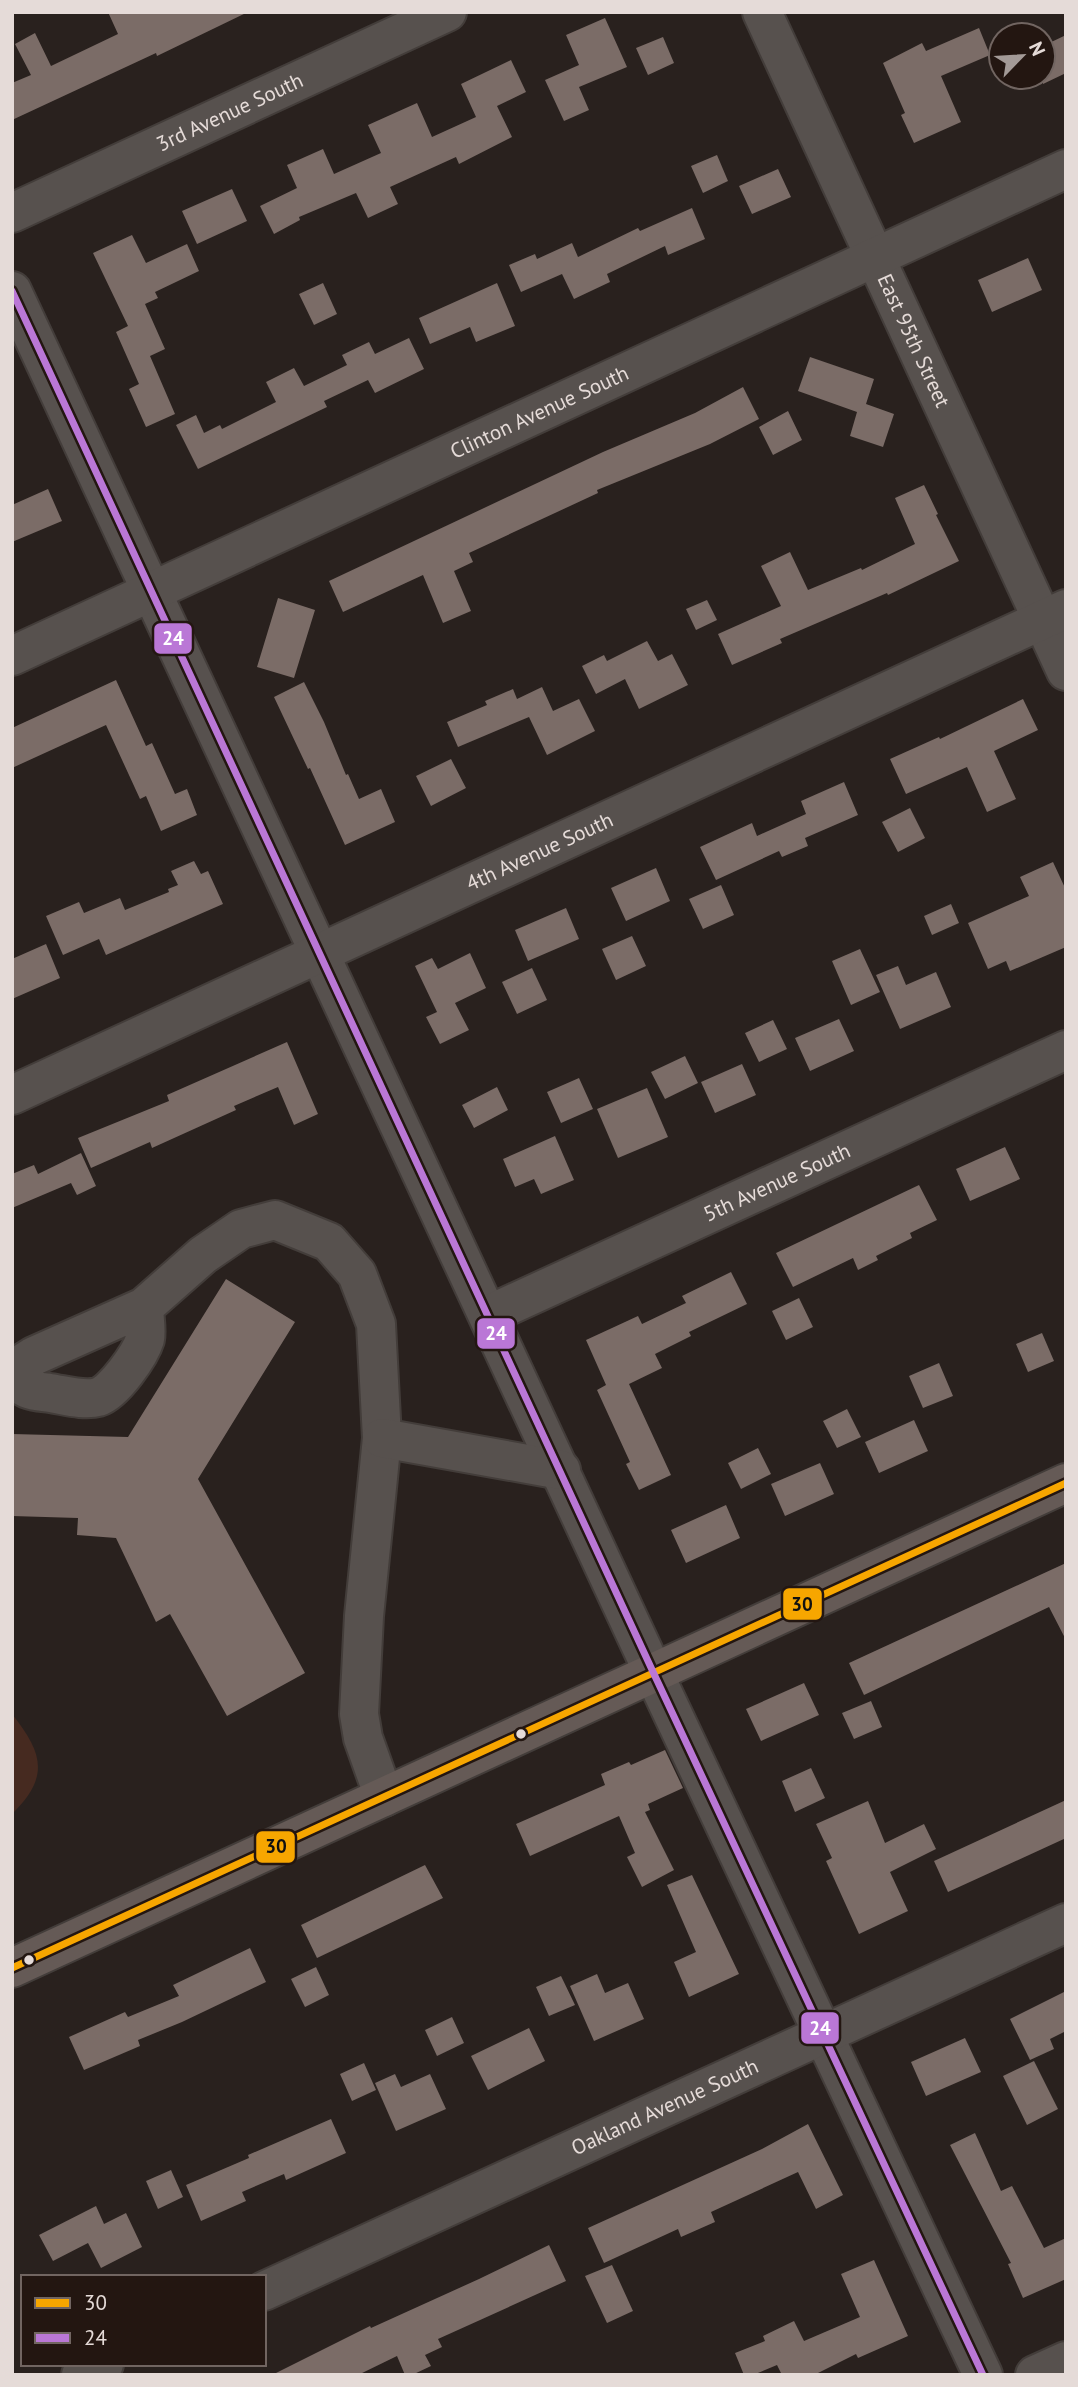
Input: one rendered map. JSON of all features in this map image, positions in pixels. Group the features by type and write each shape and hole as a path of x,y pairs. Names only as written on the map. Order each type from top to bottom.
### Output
{"main road":[{"path":"12,1968 1066,1483"}],"street":[{"name":"3rd Avenue South","path":"12,213 447,12"},
{"name":"East 95th Street","path":"762,12 875,258 1054,614 1066,671"},
{"name":"Clinton Avenue South","path":"12,656 1066,169"},
{"path":"12,291 654,1674 983,2375"},
{"name":"4th Avenue South","path":"12,1095 1054,614"},
{"name":"5th Avenue South","path":"488,1315 1066,1050"},
{"path":"144,1307 203,1255 241,1230 275,1220 329,1242 357,1274 376,1324 382,1438 364,1616 359,1714 363,1738 384,1797"},
{"path":"382,1438 561,1470"},
{"name":"Oakland Avenue South","path":"266,2290 1066,1923"},
{"path":"1035,2375 1066,2361"},
{"path":"81,2375 100,2366"}],"shaded area":[{"path":"12,1714 30,1741 38,1765 32,1788 12,1814"}],"building":[{"path":"108,12 248,12 157,56 156,53 12,120 12,83 31,75 15,44 35,33 51,66 118,34"},
{"path":"605,18 627,67 579,87 589,110 564,121 545,80 579,65 566,35"},
{"path":"979,28 987,48 987,56 941,76 961,122 914,143 901,115 905,113 883,63 922,43 926,51"},
{"path":"1066,35 1066,73 1057,77 1057,39"},
{"path":"663,37 674,63 648,75 636,48"},
{"path":"511,60 526,92 497,106 512,137 459,164 456,157 390,187 398,204 368,218 356,193 299,217 300,220 274,234 260,206 297,188 287,165 323,149 334,174 381,153 368,125 417,103 432,137 476,117 461,84"},
{"path":"717,155 728,181 703,193 691,166"},
{"path":"778,169 791,197 752,214 739,186"},
{"path":"232,189 247,221 197,244 182,211"},
{"path":"692,208 705,239 668,255 665,246 607,274 610,282 574,299 562,274 521,292 509,265 535,254 537,259 572,243 578,257 638,228 640,231"},
{"path":"132,235 146,263 187,244 199,271 155,292 158,298 145,304 165,349 150,356 175,414 146,427 129,389 139,384 116,332 128,326 93,253"},
{"path":"1028,258 1042,290 992,312 978,280"},
{"path":"323,283 337,314 314,325 299,294"},
{"path":"497,283 515,326 476,342 470,327 430,344 419,318"},
{"path":"409,338 424,369 375,393 368,380 324,401 327,407 198,469 176,425 196,415 204,433 220,425 222,429 276,402 266,382 294,368 304,386 347,365 342,355 369,342 375,354"},
{"path":"810,357 874,379 866,404 894,414 883,447 850,436 857,412 798,391"},
{"path":"743,387 759,419 710,444 597,490 598,493 469,553 473,562 454,571 471,611 443,623 423,575 343,612 329,581 603,452 695,413"},
{"path":"788,411 802,440 773,455 759,427"},
{"path":"924,485 959,561 888,595 887,593 780,639 782,643 732,665 718,634 781,606 761,566 790,552 808,590 861,568 862,570 915,544 895,498"},
{"path":"48,489 62,521 12,542 12,505"},
{"path":"278,598 315,610 294,678 257,667"},
{"path":"707,600 717,620 696,630 686,609"},
{"path":"647,641 658,661 672,654 688,685 639,709 625,679 596,694 582,666 604,655 607,661"},
{"path":"116,680 146,746 152,743 175,794 187,789 197,815 161,831 146,796 140,799 106,725 12,768 12,728"},
{"path":"304,682 359,799 381,789 395,822 345,845 274,697"},
{"path":"542,687 553,711 579,699 595,731 547,755 529,717 458,747 447,722 487,705 485,701 513,689 517,699"},
{"path":"1023,699 1038,730 994,751 1016,799 987,812 967,767 906,794 890,759 939,737 940,739"},
{"path":"451,759 466,788 431,806 416,776"},
{"path":"844,782 858,815 805,838 808,846 782,857 779,851 716,880 700,847 752,823 757,836 806,814 801,801"},
{"path":"910,808 925,838 898,852 882,822"},
{"path":"194,861 201,874 208,871 223,904 106,955 99,939 63,955 46,916 79,902 84,913 120,898 125,910 169,892 168,889 178,885 171,871"},
{"path":"1053,862 1066,890 1066,947 1010,971 1006,961 988,969 968,923 1029,896 1020,877"},
{"path":"656,868 670,901 626,921 611,888"},
{"path":"721,885 734,915 703,929 689,899"},
{"path":"951,904 959,923 932,935 924,916"},
{"path":"566,908 579,939 528,961 515,930"},
{"path":"632,936 646,966 616,980 602,949"},
{"path":"46,944 60,978 12,999 12,959"},
{"path":"860,949 880,992 851,1005 832,961"},
{"path":"470,953 486,988 455,1003 469,1030 440,1044 426,1017 437,1012 415,966 432,958 438,969"},
{"path":"898,966 906,985 936,972 951,1007 900,1029 876,975"},
{"path":"532,968 547,1000 517,1014 502,982"},
{"path":"839,1019 854,1051 810,1071 795,1038"},
{"path":"773,1020 787,1049 759,1062 745,1033"},
{"path":"287,1042 318,1114 294,1125 278,1087 234,1106 236,1110 152,1148 150,1142 91,1168 78,1138 169,1101 167,1095"},
{"path":"685,1056 698,1083 665,1099 651,1072"},
{"path":"742,1064 756,1095 715,1113 701,1082"},
{"path":"579,1078 593,1109 561,1123 547,1092"},
{"path":"497,1087 508,1110 474,1128 462,1105"},
{"path":"647,1088 668,1137 618,1158 597,1109"},
{"path":"555,1136 574,1180 541,1194 534,1179 515,1187 503,1159"},
{"path":"1005,1147 1020,1179 970,1201 956,1169"},
{"path":"81,1153 96,1186 77,1195 71,1183 12,1208 12,1174 34,1165 38,1174"},
{"path":"919,1185 937,1220 910,1233 912,1238 876,1256 878,1260 858,1270 853,1258 793,1287 776,1253"},
{"path":"731,1272 747,1304 689,1332 691,1336 655,1354 662,1368 629,1384 671,1475 639,1490 626,1464 630,1462 597,1390 606,1385 586,1340 638,1316 642,1324 686,1303 682,1296"},
{"path":"226,1279 295,1322 198,1479 305,1673 227,1716 170,1614 156,1622 116,1538 77,1535 78,1518 12,1516 12,1434 128,1437"},
{"path":"799,1298 813,1327 786,1340 772,1311"},
{"path":"1042,1333 1054,1361 1028,1372 1016,1344"},
{"path":"939,1363 953,1396 923,1408 909,1376"},
{"path":"847,1409 861,1437 837,1448 823,1421"},
{"path":"914,1420 928,1451 879,1473 865,1442"},
{"path":"758,1448 771,1474 741,1489 728,1463"},
{"path":"820,1463 834,1494 785,1516 771,1484"},
{"path":"726,1505 740,1538 686,1563 671,1530"},
{"path":"1066,1563 1066,1640 1049,1607 864,1695 849,1663"},
{"path":"804,1683 819,1715 761,1741 746,1709"},
{"path":"871,1701 882,1727 854,1739 842,1713"},
{"path":"665,1750 683,1788 648,1804 650,1810 645,1812 674,1870 642,1887 627,1857 635,1853 619,1816 530,1856 516,1824 605,1785 601,1774 629,1762 631,1765"},
{"path":"811,1768 825,1798 795,1812 782,1781"},
{"path":"1066,1800 1066,1838 948,1892 934,1861"},
{"path":"868,1801 885,1843 924,1824 936,1849 890,1872 908,1911 859,1934 826,1861 832,1858 816,1824"},
{"path":"425,1865 443,1898 317,1958 301,1925"},
{"path":"692,1875 739,1974 689,1997 674,1962 696,1952 667,1885"},
{"path":"250,1948 266,1982 138,2040 140,2046 84,2070 69,2037 125,2012 128,2017 179,1996 173,1985"},
{"path":"316,1967 329,1995 305,2007 291,1979"},
{"path":"597,1974 605,1993 628,1983 644,2019 594,2041 570,1986"},
{"path":"561,1976 575,2005 549,2016 536,1987"},
{"path":"1066,1991 1066,2031 1050,2039 1054,2049 1030,2060 1010,2019"},
{"path":"452,2017 464,2043 437,2056 425,2030"},
{"path":"529,2028 545,2061 488,2090 471,2056"},
{"path":"965,2038 981,2072 926,2096 911,2062"},
{"path":"1034,2061 1058,2109 1027,2125 1003,2076"},
{"path":"364,2063 376,2090 352,2101 340,2074"},
{"path":"395,2074 401,2087 430,2074 446,2109 396,2131 375,2083"},
{"path":"331,2119 346,2153 286,2180 284,2174 242,2192 246,2201 201,2221 186,2185"},
{"path":"808,2124 843,2195 816,2209 798,2172 711,2212 715,2222 681,2237 678,2229 604,2263 588,2228 762,2149"},
{"path":"975,2133 1001,2191 1012,2186 1044,2248 1066,2238 1066,2279 1023,2298 1008,2264 1011,2263 950,2145"},
{"path":"171,2170 183,2197 158,2209 146,2181"},
{"path":"96,2206 104,2224 126,2213 142,2247 101,2268 88,2243 53,2261 39,2235"},
{"path":"549,2245 566,2281 438,2339 442,2347 425,2355 431,2366 412,2375 405,2375 397,2356 358,2375 272,2375 370,2326 371,2328"},
{"path":"874,2260 908,2336 858,2358 856,2354 814,2375 782,2375 777,2365 753,2375 744,2375 735,2353 765,2341 763,2336 794,2321 804,2341 860,2317 841,2274"},
{"path":"612,2265 633,2311 607,2323 585,2276"}],"transit line":[{"name":"24","path":"12,291 654,1674 983,2375"},
{"name":"30","path":"12,1968 1066,1483"}]}
